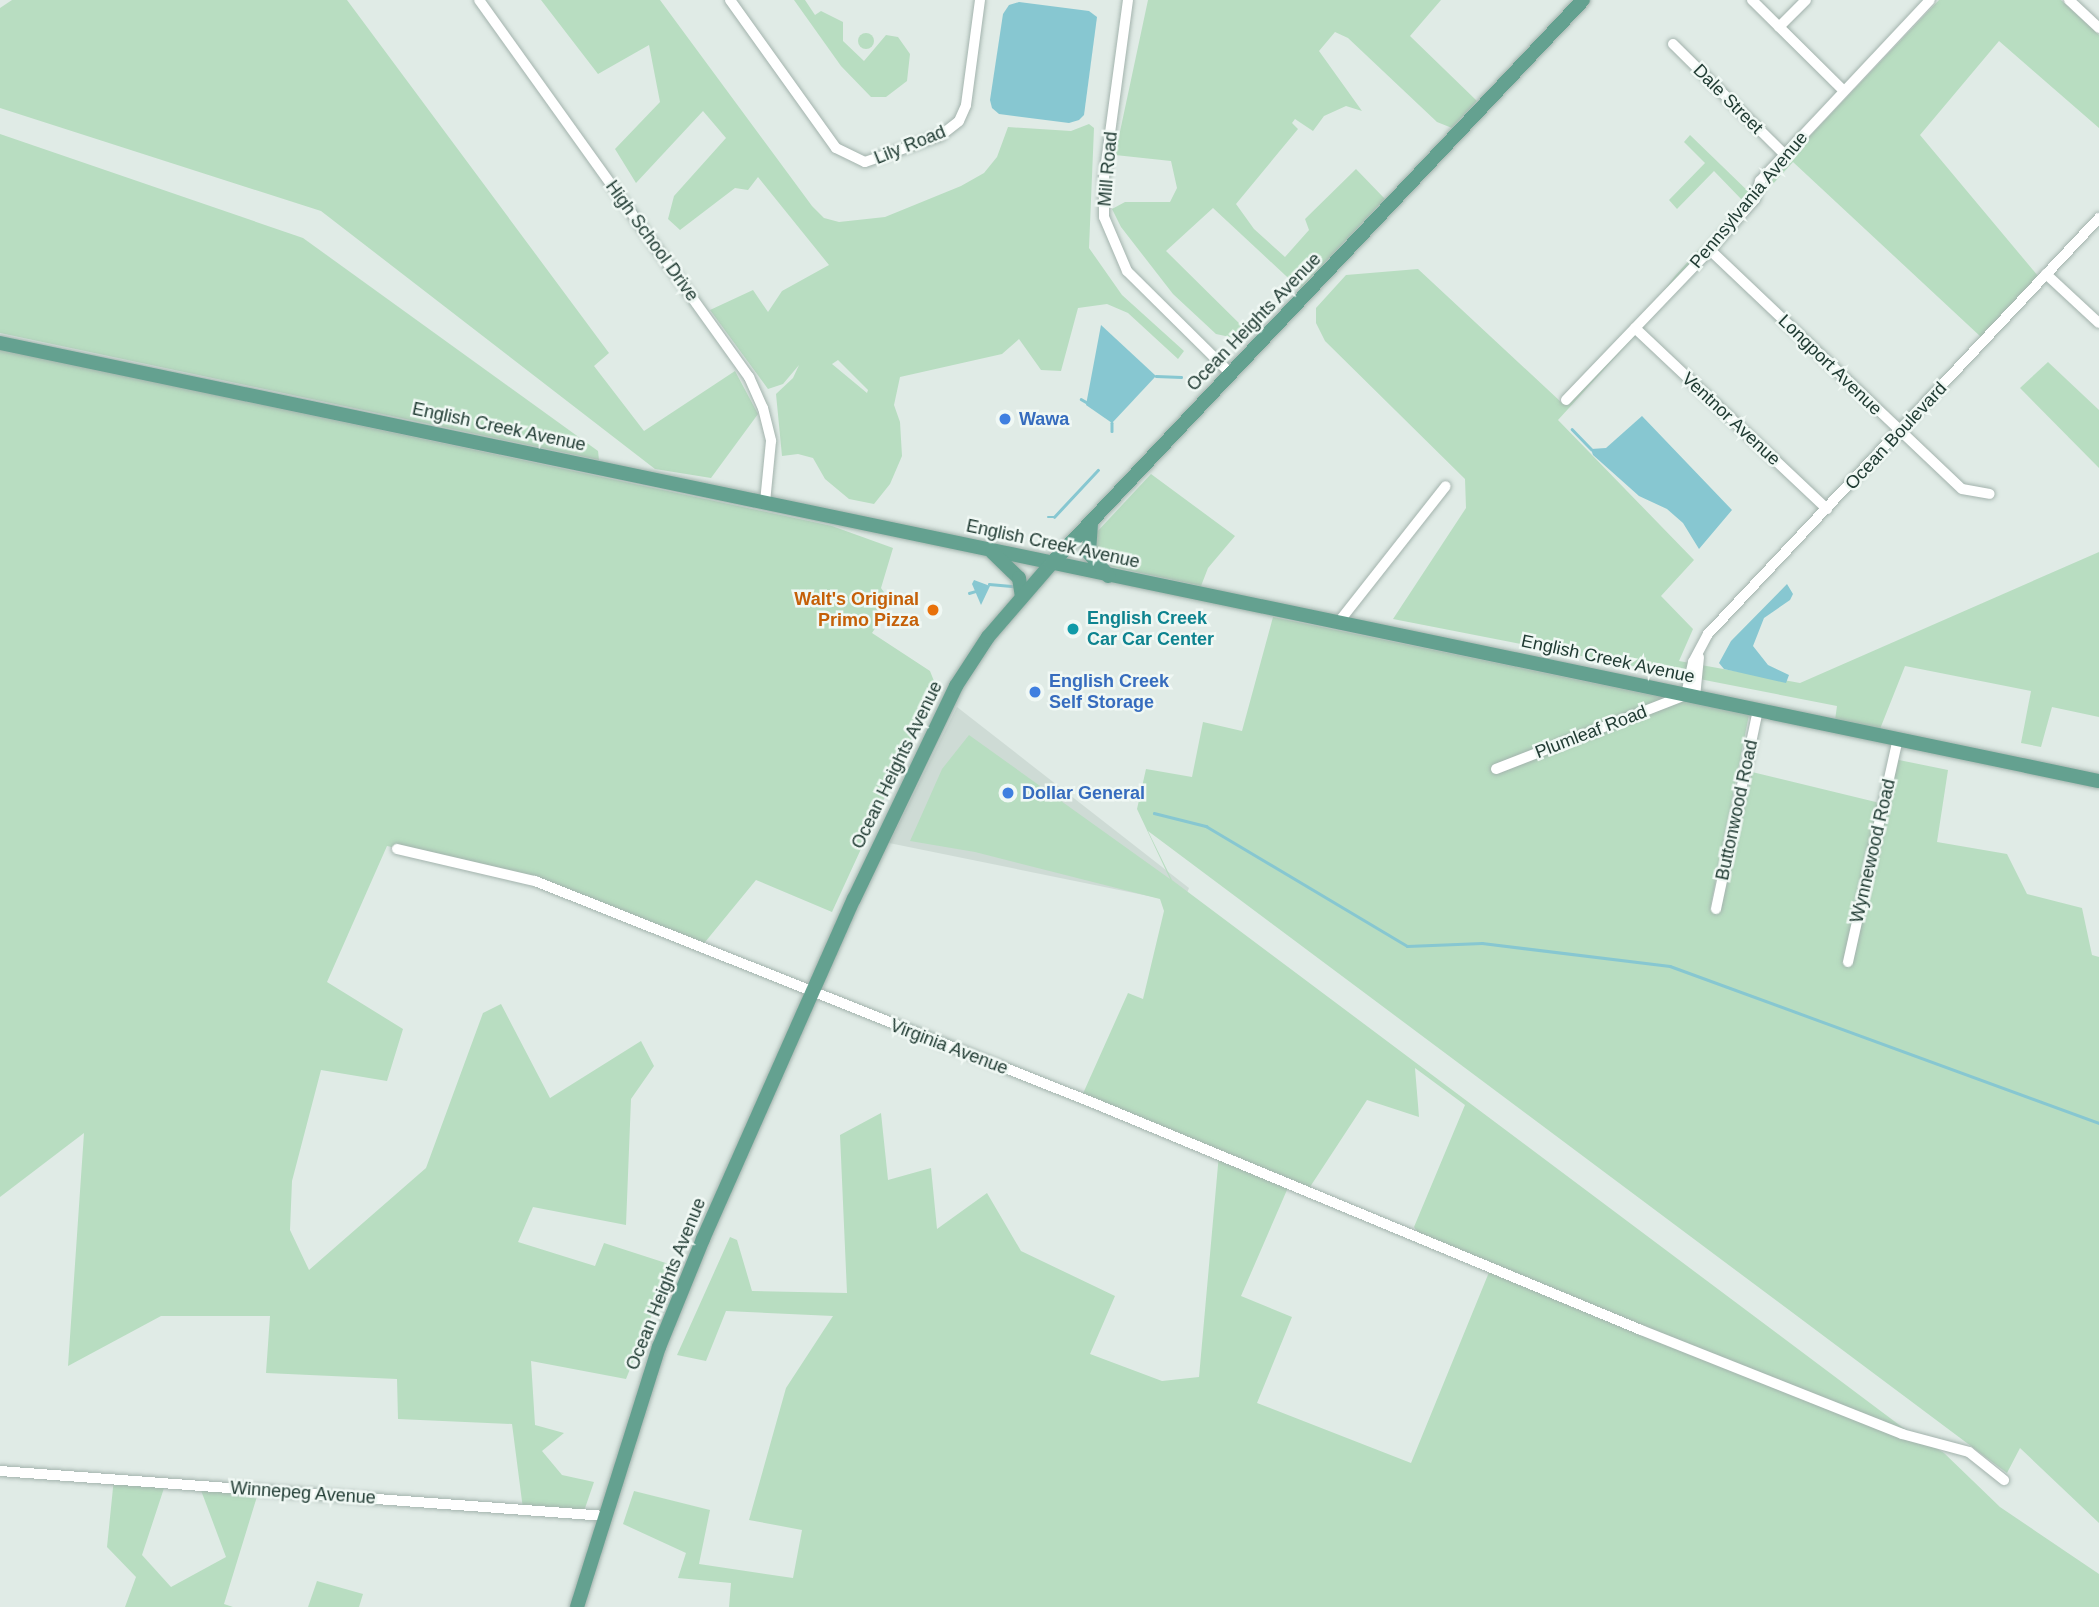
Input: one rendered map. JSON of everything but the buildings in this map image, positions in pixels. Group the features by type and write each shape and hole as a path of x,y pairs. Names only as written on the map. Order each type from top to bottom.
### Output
{"main road":[{"name":"Ocean Heights Avenue","path":"577,1607 659,1347 811,994 938,719 981,647 1051,564 1583,0"},
{"name":"English Creek Avenue","path":"0,342 765,502 1108,577 2099,781"},
{"path":"1091,522 1089,553 1108,577"},
{"path":"990,551 1019,578 1022,597"}],"street":[{"name":"High School Drive","path":"479,0 748,376 763,408 771,442 765,502"},
{"name":"Lily Road","path":"730,0 836,148 865,162 940,136 959,121 966,105 980,0"},
{"name":"Mill Road","path":"1128,0 1104,178 1107,227 1117,255 1141,288 1231,374"},
{"path":"1752,0 1844,91"},
{"path":"1779,27 1805,0"},
{"name":"Pennsylvania Avenue","path":"1566,400 1710,250 1755,199 1760,181 1930,0"},
{"path":"2069,0 2099,29"},
{"name":"Dale Street","path":"1673,44 1784,154"},
{"name":"Ocean Boulevard","path":"1691,696 1699,657 1708,635 2099,218"},
{"name":"Longport Avenue","path":"1710,250 1962,489 1990,494"},
{"path":"2046,274 2099,323"},
{"name":"Ventnor Avenue","path":"1635,328 1827,509"},
{"path":"1338,623 1446,486"},
{"name":"Plumleaf Road","path":"1496,769 1691,696"},
{"name":"Buttonwood Road","path":"1716,909 1758,710"},
{"name":"Wynnewood Road","path":"1848,962 1898,739"},
{"name":"Virginia Avenue","path":"397,849 511,872 811,994 1087,1101 1902,1434 1969,1452 2004,1480"},
{"name":"Winnepeg Avenue","path":"0,1471 605,1517"}],"shaded area":[{"path":"957,707 1189,888 1183,903 889,843"}],"green space":[{"path":"12,0 347,0 609,353 594,366 644,431 735,371 758,414 711,478 655,469 321,211 0,108 0,8"},
{"path":"541,0 660,0 812,206 824,218 839,222 885,217 961,186 984,173 997,157 1008,127 1071,131 1089,124 1094,128 1089,248 1122,295 1184,351 1178,359 1128,313 1107,304 1078,308 1061,371 1041,370 1019,339 1002,354 900,377 894,405 900,422 902,456 890,484 874,504 849,499 825,479 813,458 798,454 782,456 776,394 793,378 799,365 783,384 768,389 710,310 753,290 768,312 782,291 829,265 758,177 748,190 735,188 680,230 668,219 674,196 726,138 703,111 636,183 615,149 660,102 649,45 598,74","holes":["838,360 868,390 867,393 832,364"]},
{"path":"794,0 805,0 815,15 821,11 843,22 843,41 864,61 886,35 898,37 910,54 907,81 886,97 871,97 841,66"},
{"path":"1148,0 1441,0 1410,36 1477,101 1452,128 1437,122 1348,38 1335,32 1319,51 1362,111 1346,106 1324,116 1313,131 1295,119 1292,123 1298,129 1236,204 1254,229 1285,257 1309,230 1305,219 1356,169 1385,199 1300,289 1213,208 1166,251 1248,332 1239,339 1216,334 1173,294 1121,227 1112,209 1125,202 1170,202 1177,188 1171,161 1115,155"},
{"path":"1939,0 2061,0 2099,35 2099,128 1999,41 1920,135 2038,276 1981,337 1793,162 1558,420 1694,560 1661,596 1693,629 1679,661 1800,683 2099,552 2099,717 2052,707 2041,747 2021,743 2031,691 1905,666 1880,729 1835,720 1837,706 1393,619 1466,508 1465,479 1325,341 1316,323 1316,308 1346,275 1418,269 1561,402 1635,328 1675,276 1743,201 1714,171 1677,209 1669,200 1705,163 1684,142 1690,135 1753,196"},
{"path":"866,33 872,35 872,47 866,49 860,47 858,41 860,35"},
{"path":"0,134 303,238 598,451 599,460 0,333"},
{"path":"0,349 832,526 893,548 881,588 892,603 872,633 930,671 936,686 832,912 756,880 701,947 512,874 387,846 327,982 403,1029 387,1081 321,1070 292,1181 290,1230 309,1270 426,1168 483,1013 501,1004 550,1098 641,1041 654,1066 631,1099 626,1225 533,1207 518,1242 595,1266 604,1243 672,1265 626,1379 531,1361 535,1425 564,1433 542,1451 562,1475 594,1482 583,1514 523,1509 512,1424 398,1419 397,1379 266,1373 270,1316 161,1316 68,1366 84,1133 0,1197"},
{"path":"2048,362 2099,410 2099,468 2020,388"},
{"path":"1151,474 1235,536 1208,568 1201,586 1113,567 1095,554 1095,534"},
{"path":"1273,617 1749,715 1710,909 1719,914 1752,772 1884,804 1894,759 1948,770 1937,842 2007,854 2027,894 2082,908 2092,955 2099,957 2099,1523 2020,1448 2007,1473 1148,831 1172,880 1902,1427 1944,1453 2000,1507 2099,1574 2099,1607 729,1607 731,1583 678,1578 686,1553 623,1524 634,1491 710,1510 699,1564 793,1578 802,1530 749,1520 786,1388 833,1316 726,1311 706,1361 677,1355 730,1237 737,1240 752,1291 847,1293 840,1135 881,1113 888,1180 931,1168 937,1229 987,1193 1021,1251 1115,1296 1090,1354 1162,1381 1199,1377 1219,1154 1081,1098 1128,993 1143,999 1164,911 1160,899 975,852 910,841 942,769 969,735 1170,879 1137,809 1146,769 1192,777 1203,722 1242,731","holes":["1415,1068 1465,1105 1414,1227 1420,1236 1492,1265 1411,1463 1257,1403 1292,1317 1241,1296 1290,1183 1308,1190 1367,1100 1419,1117"]},
{"path":"114,1478 166,1482 142,1555 171,1587 226,1557 199,1485 259,1490 224,1604 233,1607 125,1607 136,1577 107,1547"},
{"path":"317,1581 363,1594 359,1607 308,1607"}],"water":[{"path":"1019,2 1089,11 1097,17 1084,115 1079,120 1069,123 999,114 992,108 990,100 1003,14 1009,5"},
{"path":"1101,325 1156,376 1112,423 1086,405"},
{"path":"1642,416 1732,510 1699,549 1683,523 1667,509 1639,496 1593,455 1591,449 1606,448"},
{"path":"974,580 990,586 981,605 972,584"},
{"path":"1787,584 1793,594 1790,600 1764,618 1753,646 1768,665 1789,675 1786,683 1724,669 1719,663 1731,641"}],"waterway":[{"path":"1156,376 1181,377"},
{"path":"1081,399 1086,402"},
{"path":"1112,423 1112,431"},
{"path":"1572,429 1591,449"},
{"path":"1048,517 1054,517 1098,470"},
{"path":"989,584 1014,586"},
{"path":"969,593 976,591"},
{"path":"1154,813 1206,826 1407,946 1482,943 1670,966 2099,1123"}],"place":[{"name":"Wawa","path":"1005,419"},
{"name":"Walt's Original Primo Pizza","path":"933,610"},
{"name":"English Creek Car Car Center","path":"1073,629"},
{"name":"English Creek Self Storage","path":"1035,692"},
{"name":"Dollar General","path":"1008,793"}]}
